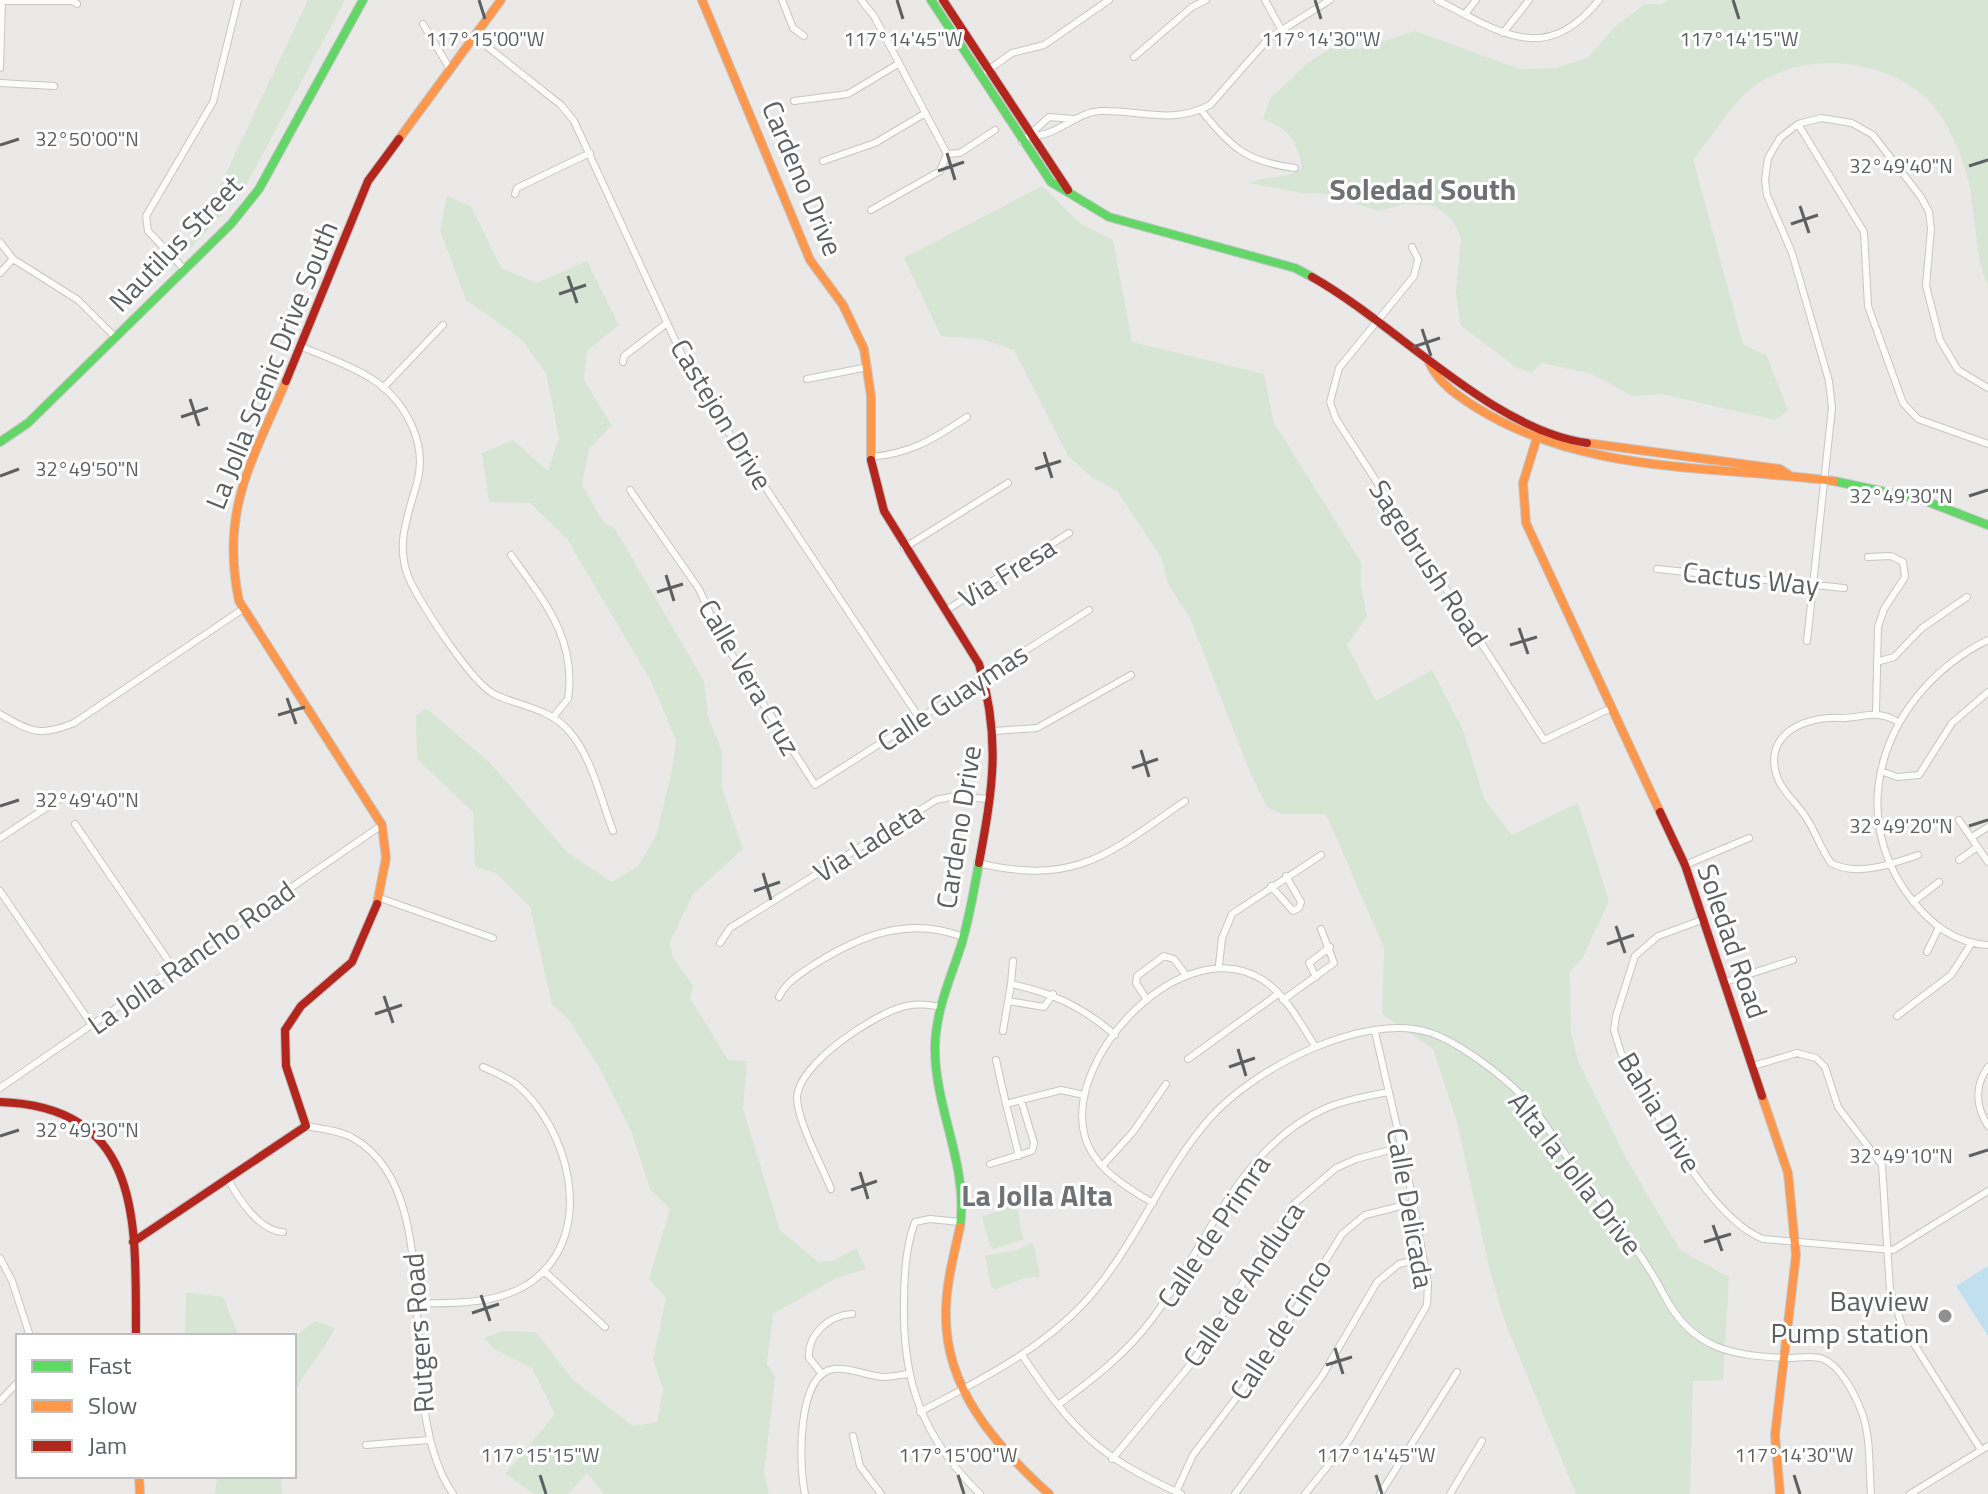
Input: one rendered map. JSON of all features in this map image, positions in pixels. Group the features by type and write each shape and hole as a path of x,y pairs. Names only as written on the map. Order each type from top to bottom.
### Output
{"street":[{"path":"0,68 2,0 77,4"},
{"path":"185,270 148,231 146,216 213,102 238,0"},
{"name":"Nautilus Street","path":"0,442 28,423 231,224 259,189 363,0"},
{"name":"La Jolla Scenic Drive South","path":"306,1126 286,1062 284,1033 296,1012 343,973 360,950 389,850 382,825 243,609 232,569 230,524 237,498 368,181 501,0"},
{"name":"Cardeno Drive","path":"702,0 714,22 810,260 843,305 864,349 868,367 870,457 884,511 904,548 979,664 983,677 994,731 988,799 963,937 938,1021 935,1062 962,1196 946,1315 950,1353 975,1418 1049,1494"},
{"path":"782,0 793,28 804,36"},
{"path":"861,0 874,16 947,154 947,162 940,171 871,210"},
{"path":"987,71 1012,53 1044,45 1109,0"},
{"path":"1134,57 1192,7 1206,0"},
{"path":"1265,0 1281,29"},
{"path":"1030,136 1041,136 1073,119 1101,111 1169,118 1201,110 1210,105 1269,38 1330,0"},
{"path":"1437,0 1503,33 1548,37 1580,23 1599,0"},
{"path":"1465,14 1476,0"},
{"path":"1503,33 1529,0"},
{"path":"937,1 1068,190"},
{"path":"937,1 1022,142 1051,182 1109,217 1295,268 1338,292 1429,362 1539,431 1580,442 1780,469 1789,475"},
{"path":"423,24 450,69"},
{"name":"Castejon Drive","path":"475,37 561,105 574,121 693,379 920,719"},
{"path":"794,101 848,94 898,64"},
{"path":"0,83 54,86"},
{"path":"1201,110 1224,139 1241,153 1266,164 1295,168"},
{"path":"823,161 875,143 924,114"},
{"path":"1022,142 1049,117 1073,119"},
{"path":"1807,641 1832,408 1829,381 1792,253 1765,188 1771,151 1780,138 1798,124 1829,118 1860,126 1873,135 1921,197 1929,212 1931,229 1926,286 1940,340 1958,370 1988,388"},
{"path":"1798,124 1864,232 1868,306 1903,403 1918,419 1988,444"},
{"path":"947,154 960,153 995,130"},
{"path":"515,194 517,188 590,153"},
{"path":"0,242 13,259 78,300 115,337"},
{"path":"1378,321 1414,276 1418,259 1412,247"},
{"path":"0,273 13,259"},
{"name":"Sagebrush Road","path":"1378,321 1339,368 1330,402 1336,419 1544,740 1611,708"},
{"path":"623,362 624,356 667,323"},
{"path":"383,388 443,325"},
{"path":"300,346 371,378 383,388 412,425 421,452 401,543 411,582 474,679 496,695 554,716 570,732 582,753 613,831"},
{"path":"1429,362 1433,373 1484,415 1535,441 1606,457 1777,477 1789,475 1899,492 1947,507 1988,525"},
{"path":"807,379 868,367"},
{"path":"870,457 904,453 925,445 967,417"},
{"name":"Soledad Road","path":"1539,431 1523,483 1526,523 1685,865 1788,1173 1796,1243 1775,1435 1780,1494"},
{"path":"904,548 1008,483"},
{"name":"Calle Vera Cruz","path":"630,490 699,589 720,636 815,785"},
{"name":"Via Fresa","path":"945,611 1069,533"},
{"path":"511,555 561,627 569,654 568,699 554,716"},
{"path":"1868,557 1896,558 1905,570 1902,585 1884,609 1878,627 1880,661 1876,712"},
{"name":"Cactus Way","path":"1657,569 1844,588"},
{"path":"1880,661 1894,657 1922,628 1967,597"},
{"path":"0,714 34,732 51,733 74,723 243,609"},
{"name":"Calle Guaymas","path":"815,785 1089,610"},
{"path":"1988,640 1937,674 1898,722 1881,771 1878,819 1889,865 1913,902 1939,927 1971,944 1988,945"},
{"path":"994,731 1037,728 1131,675"},
{"path":"1881,771 1897,777 1919,775 1952,723 1988,692"},
{"path":"1898,722 1876,712 1802,721 1785,735 1774,760 1781,784 1808,821 1831,863 1852,869 1889,865 1918,855"},
{"name":"Via Ladeta","path":"720,943 730,928 936,800 955,796 988,799"},
{"path":"0,838 58,800"},
{"path":"977,863 1029,872 1078,867 1108,854 1185,801"},
{"path":"1959,820 1988,862"},
{"path":"75,824 174,969"},
{"name":"La Jolla Rancho Road","path":"0,1088 382,825"},
{"path":"1972,837 1988,827"},
{"path":"1685,865 1749,838"},
{"path":"1959,860 1977,847"},
{"path":"1219,965 1222,938 1232,914 1321,855"},
{"path":"1271,886 1287,908 1293,911 1299,908 1301,902 1286,876"},
{"path":"1913,902 1939,882"},
{"path":"0,891 92,1025"},
{"path":"377,897 493,938"},
{"name":"Bahia Drive","path":"1702,920 1658,936 1635,956 1616,1016 1621,1053 1718,1207 1746,1232 1763,1239 1796,1243 1888,1249"},
{"path":"1927,952 1939,927"},
{"path":"779,997 786,984 842,947 876,932 935,929 963,937"},
{"path":"1188,1059 1334,963 1321,929"},
{"path":"1897,1016 1951,975 1971,944"},
{"path":"1316,977 1309,963 1330,947"},
{"path":"1147,1000 1136,983 1137,976 1164,956 1174,959 1185,974"},
{"path":"1725,982 1793,960"},
{"path":"1003,1031 1013,961"},
{"path":"1153,1203 1123,1185 1103,1165 1084,1135 1081,1111 1096,1065 1115,1035 1147,1000 1185,974 1219,965 1253,975 1280,997 1315,1046"},
{"path":"1011,984 1053,994 1092,1014 1115,1035"},
{"path":"1008,1001 1044,1007 1053,994"},
{"path":"831,1189 797,1103 800,1082 821,1055 892,1010 916,1004 942,1007"},
{"name":"Alta la Jolla Drive","path":"920,1412 1022,1355 1061,1326 1085,1302 1107,1275 1192,1142 1229,1100 1271,1068 1315,1046 1375,1032 1408,1029 1448,1040 1521,1095 1651,1269 1680,1322 1705,1343 1722,1351 1784,1358 1821,1358 1838,1370 1864,1417 1871,1494"},
{"name":"Calle Delicada","path":"1305,1494 1349,1440 1423,1316 1428,1291 1413,1203 1375,1032"},
{"path":"1753,1066 1797,1053 1816,1058 1825,1067 1838,1107 1882,1165 1892,1300 1902,1325 1985,1448 1910,1494"},
{"path":"996,1060 1019,1156"},
{"path":"417,1303 453,1304 492,1298 523,1287 544,1271 561,1249 569,1224 569,1185 561,1152 538,1108 518,1085 483,1067"},
{"path":"1988,1067 1979,1084 1978,1104 1988,1126"},
{"path":"1103,1165 1133,1132 1166,1084"},
{"path":"1006,1104 1061,1090 1084,1095"},
{"name":"Calle de Primra","path":"1058,1405 1102,1373 1150,1323 1243,1177 1274,1142 1325,1109 1389,1092"},
{"path":"990,1164 1032,1151 1034,1143 1021,1100"},
{"path":"0,1102 43,1106 81,1124 104,1145 128,1191 136,1334"},
{"path":"133,1242 306,1126"},
{"name":"Rutgers Road","path":"306,1126 353,1138 387,1173 406,1219 414,1253 420,1392 429,1440 453,1494"},
{"name":"Calle de Andluca","path":"1112,1459 1158,1399 1191,1364 1294,1204 1336,1168 1356,1159 1401,1147"},
{"path":"228,1179 240,1201 266,1225 283,1232"},
{"path":"1888,1249 1901,1247 1988,1191"},
{"name":"Calle de Cinco","path":"1179,1493 1193,1455 1262,1364 1342,1234 1365,1215 1413,1203"},
{"path":"960,1222 930,1219 915,1222 911,1233 904,1299 908,1374 920,1412 940,1449 980,1494"},
{"path":"0,1258 12,1281 29,1334"},
{"path":"1235,1494 1322,1376 1377,1282 1399,1264 1423,1258"},
{"path":"544,1271 605,1327"},
{"path":"822,1374 809,1358 810,1341 819,1329 843,1315 852,1314"},
{"path":"1022,1355 1067,1420 1112,1459 1138,1475 1179,1493"},
{"path":"805,1494 801,1457 808,1389 822,1374 836,1369 883,1377 908,1374"},
{"path":"1380,1494 1457,1372"},
{"path":"0,1401 16,1384"},
{"path":"853,1436 860,1466 881,1494"},
{"path":"366,1445 429,1440"},
{"path":"1450,1494 1482,1441"}],"green space":[{"path":"308,0 345,0 242,193 191,248 183,251 207,213"},
{"path":"1668,0 1988,0 1988,285 1980,261 1966,172 1945,123 1926,98 1907,84 1860,66 1834,63 1808,65 1761,81 1735,104 1693,159 1743,344 1767,356 1788,411 1775,420 1662,394 1632,396 1592,374 1542,363 1532,373 1517,368 1460,325 1456,292 1461,237 1451,218 1434,206 1403,204 1378,211 1326,194 1301,193 1249,183 1290,174 1302,168 1290,137 1263,119 1270,99 1307,63 1333,47 1360,49 1415,31 1520,69 1556,68 1587,58 1615,27 1645,4 1662,4"},
{"path":"1042,186 1081,224 1113,240 1132,342 1264,374 1274,423 1361,562 1361,587 1367,616 1347,645 1376,701 1432,670 1464,732 1484,799 1512,835 1578,803 1609,901 1582,959 1570,971 1571,1033 1579,1063 1626,1158 1680,1250 1729,1277 1723,1380 1693,1381 1690,1494 1576,1494 1505,1322 1491,1275 1456,1119 1433,1049 1382,1014 1384,948 1326,814 1281,814 1267,807 1251,775 1190,618 1168,584 1161,557 1118,492 1092,477 1068,456 1014,350 981,339 941,336 904,258"},
{"path":"447,196 471,206 501,268 537,283 587,261 619,325 587,351 584,381 612,425 589,449 582,485 604,523 614,527 704,681 708,717 722,751 722,788 743,849 693,894 669,944 674,959 693,985 690,998 728,1060 747,1061 743,1109 780,1230 818,1262 833,1261 856,1248 866,1269 836,1278 773,1314 767,1364 775,1377 764,1473 769,1494 604,1494 587,1473 568,1494 535,1494 505,1474 555,1414 532,1368 494,1349 484,1338 503,1331 536,1332 573,1380 633,1426 657,1422 663,1389 653,1360 666,1298 649,1279 670,1209 650,1189 632,1133 599,1067 569,1020 552,1004 530,907 496,873 475,867 473,812 417,759 416,716 426,708 490,763 568,853 612,882 638,866 656,836 676,740 651,681 567,539 530,503 489,502 482,453 513,440 548,471 559,438 546,373 520,338 466,300 440,230"},
{"path":"1013,1204 1017,1206 1023,1240 994,1249 990,1246 982,1217"},
{"path":"1030,1243 1034,1245 1040,1277 1025,1278 996,1289 991,1287 985,1256 1017,1250"},
{"path":"186,1292 223,1297 238,1334 185,1334"},
{"path":"315,1321 335,1328 296,1391 296,1335"},
{"path":"217,1478 281,1478 282,1494 215,1494"}],"water":[{"path":"1988,1266 1988,1336 1956,1286"}],"traffic: fast":[{"path":"0,442 28,423 231,224 259,189 363,0"},
{"path":"931,0 1051,182 1109,217 1295,268 1312,277"},
{"path":"1834,481 1923,500 1988,525"},
{"path":"960,1227 960,1181 940,1092 935,1046 941,1008 964,936 979,863"}],"traffic: slow":[{"path":"399,139 501,0"},
{"path":"702,0 810,260 843,305 864,349 871,396 871,460"},
{"path":"1429,362 1443,383 1477,408 1518,430 1561,445 1650,464 1834,481"},
{"path":"286,381 251,462 237,513 234,569 239,601 382,825 386,858 377,904"},
{"path":"1539,431 1523,483 1526,523 1660,812"},
{"path":"1587,443 1780,469 1789,475"},
{"path":"1762,1096 1788,1173 1796,1255 1775,1435 1780,1494"},
{"path":"960,1227 946,1301 948,1340 954,1366 977,1414 1010,1456 1049,1494"},
{"path":"139,1478 140,1494"}],"traffic: jam":[{"path":"943,0 1068,190"},
{"path":"286,381 368,181 399,139"},
{"path":"1312,277 1480,397 1551,434 1587,443"},
{"path":"871,460 884,511 979,664 992,740 991,787 979,863"},
{"path":"1660,812 1685,865 1762,1096"},
{"path":"133,1242 306,1126 286,1066 285,1030 301,1006 352,962 377,904"},
{"path":"0,1102 48,1109 83,1125 107,1150 122,1180 131,1216 136,1334"}],"place":[{"name":"Bayview Pump station","path":"1945,1316"}],"district":[{"name":"Soledad South","path":"1423,189"},
{"name":"La Jolla Alta","path":"1037,1195"}]}
